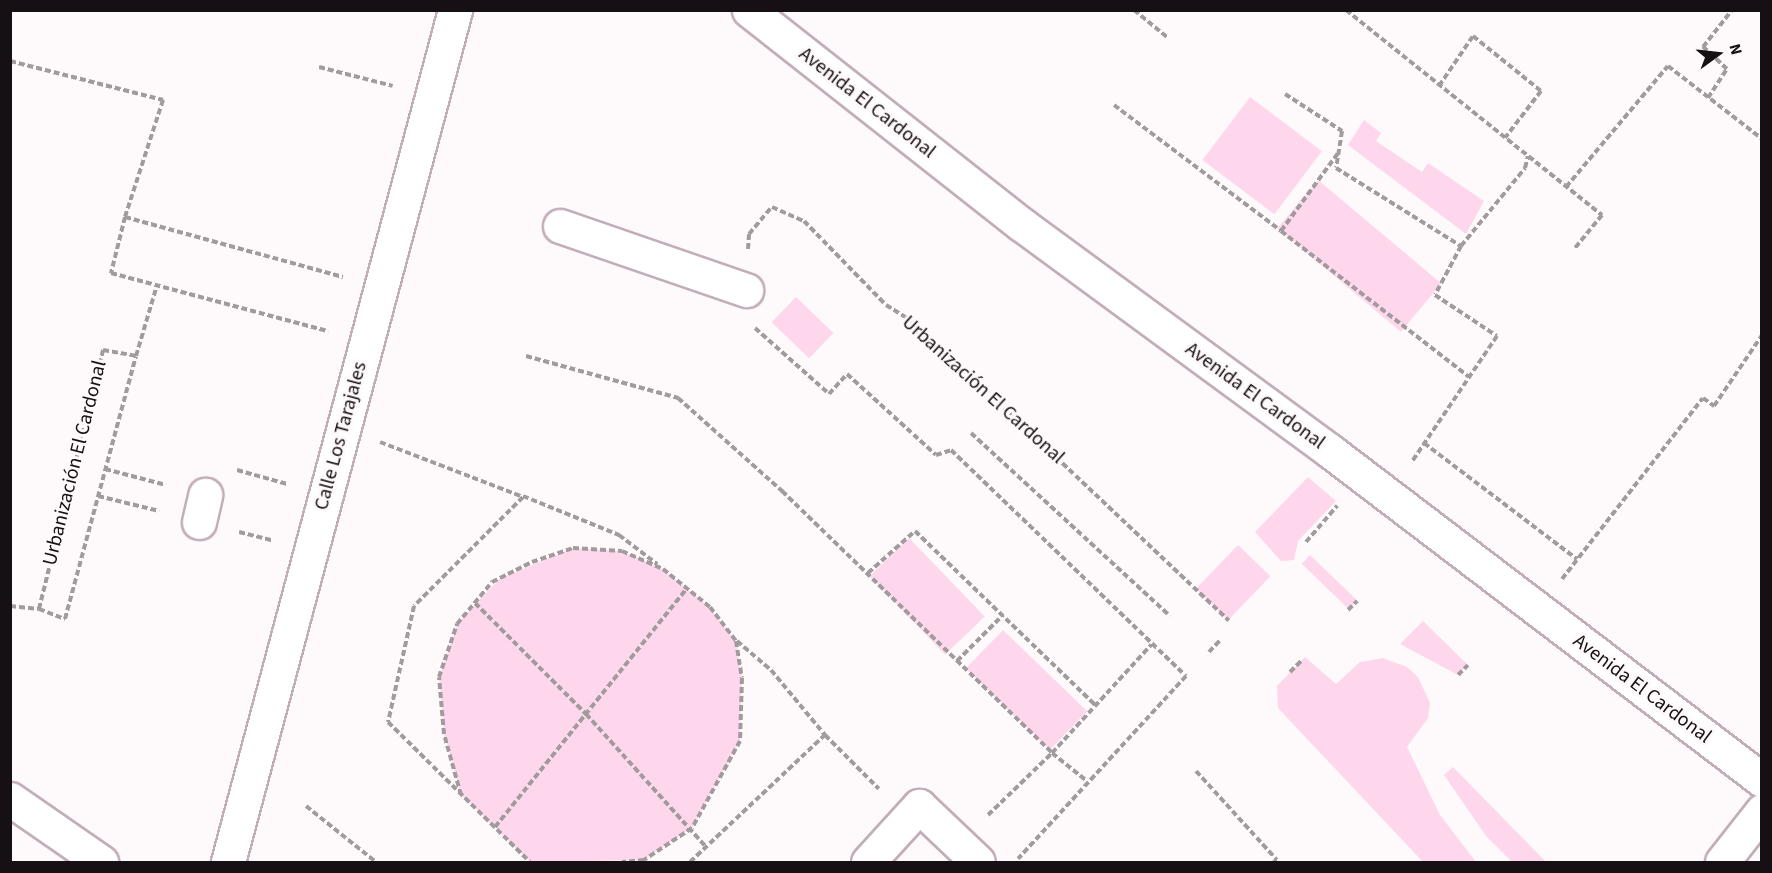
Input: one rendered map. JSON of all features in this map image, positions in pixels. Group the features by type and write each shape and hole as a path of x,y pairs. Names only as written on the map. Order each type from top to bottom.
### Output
{"street":[{"name":"Calle Los Tarajales","path":"228,862 455,10"},
{"name":"Avenida El Cardonal","path":"749,10 1021,224 1390,497 1761,780"},
{"path":"560,226 746,290"},
{"path":"10,799 101,862"},
{"path":"868,862 919,806 968,853"},
{"path":"1722,862 1761,811"}],"path":[{"path":"1134,10 1167,37"},
{"path":"1346,10 1602,215 1575,248"},
{"path":"1708,98 1727,69 1703,47 1732,10"},
{"path":"1439,86 1473,36 1541,91 1505,138"},
{"path":"10,61 163,99 125,217 111,273 366,342"},
{"path":"1566,187 1668,66 1761,139"},
{"path":"320,67 432,95"},
{"path":"1285,94 1341,131 1336,168 1461,246"},
{"path":"1114,105 1469,377"},
{"path":"1281,231 1339,153"},
{"path":"1390,497 1497,336 1435,295 1461,246 1525,168 1528,156"},
{"name":"Urbanización El Cardonal","path":"1015,862 1087,781 1186,676 951,450 936,455 847,374 829,394 747,321 749,234 772,207 804,221 886,305 912,321 1229,621"},
{"path":"125,217 381,288"},
{"name":"Urbanización El Cardonal","path":"10,606 39,609 65,619 136,356 158,285"},
{"path":"1563,579 1703,398 1714,406 1761,335"},
{"name":"Urbanización El Cardonal","path":"39,609 103,350 136,356"},
{"path":"526,356 678,398 868,573 1052,753 1087,781"},
{"path":"343,428 618,535 710,607 736,641 771,670 825,735 908,818"},
{"name":"Urbanización El Cardonal","path":"971,432 1170,616"},
{"path":"1424,443 1577,559"},
{"path":"522,496 414,606 388,722 531,862"},
{"path":"1305,542 1343,499"},
{"path":"868,573 915,531 1096,706"},
{"path":"461,795 444,734 439,677 457,624 492,582 532,562 573,548 622,550 663,569"},
{"path":"495,827 687,588"},
{"path":"1348,610 1357,601"},
{"path":"475,603 586,714 693,828 706,847"},
{"path":"957,661 1003,615"},
{"path":"1209,652 1220,640"},
{"path":"622,862 644,860 693,828 740,741 742,678 736,641"},
{"path":"968,853 1052,753 1152,645"},
{"path":"1290,672 1302,660"},
{"path":"1458,675 1468,665"},
{"path":"690,862 825,735"},
{"path":"1196,771 1277,860 1274,862"},
{"path":"306,806 376,862"}],"shaded area":[{"path":"1250,97 1322,151 1274,214 1202,160"},
{"path":"1364,120 1381,133 1376,141 1422,172 1428,163 1484,201 1466,234 1348,145"},
{"path":"1318,180 1441,283 1401,332 1278,228"},
{"path":"796,297 833,333 809,358 772,322"},
{"path":"1308,477 1336,501 1298,541 1294,560 1281,561 1255,532"},
{"path":"909,538 985,616 945,655 869,576"},
{"path":"1238,545 1270,576 1228,620 1196,589"},
{"path":"573,548 622,551 663,569 710,607 736,641 742,678 740,741 692,828 644,860 530,862 461,795 444,734 439,677 457,624 499,579"},
{"path":"1310,555 1357,601 1349,609 1302,564"},
{"path":"1423,621 1468,665 1458,675 1400,644"},
{"path":"1003,630 1087,711 1050,750 965,669"},
{"path":"1305,657 1336,684 1360,662 1383,658 1407,667 1418,677 1430,703 1428,718 1407,747 1440,815 1476,862 1423,862 1278,708 1277,686"},
{"path":"1453,767 1546,862 1512,862 1486,836 1444,775"}]}
